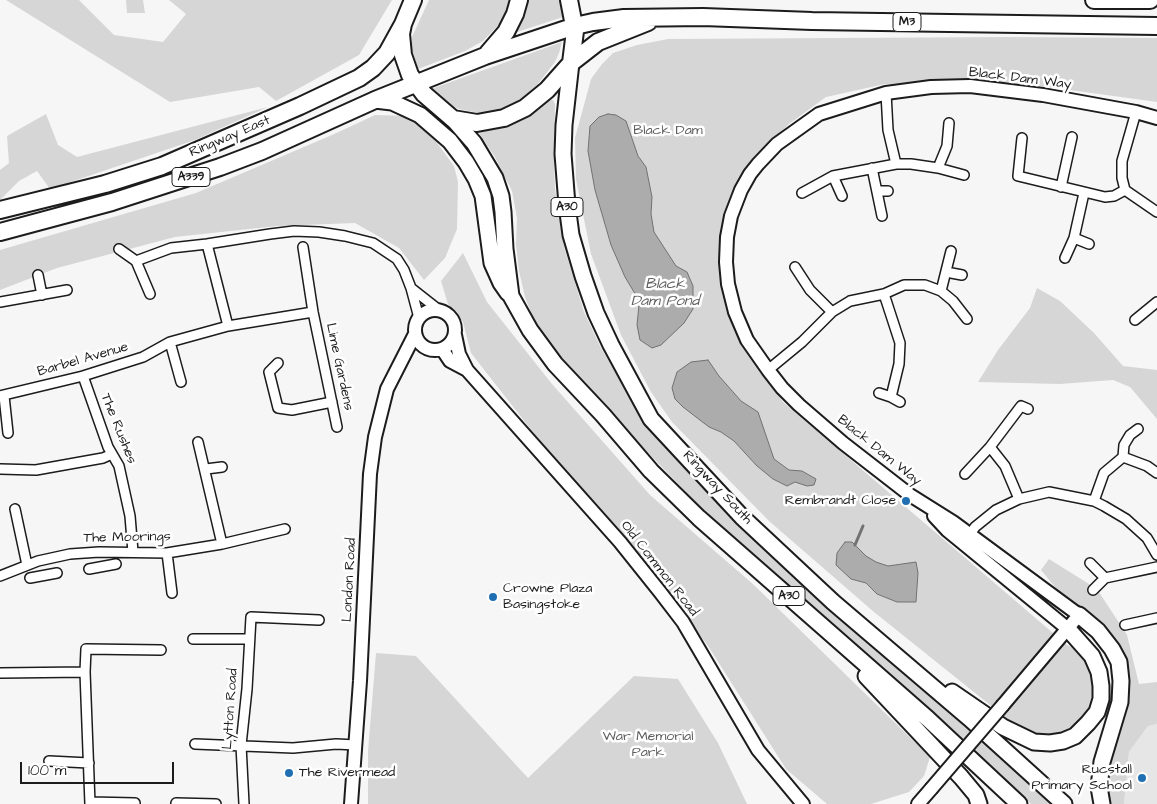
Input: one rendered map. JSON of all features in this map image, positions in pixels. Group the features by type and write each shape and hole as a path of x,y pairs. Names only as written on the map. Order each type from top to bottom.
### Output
{"highway":[{"name":"Ringway East","path":"0,210 105,184 162,166 300,106 359,78 373,68 387,53 413,0"},
{"path":"485,56 506,32 513,20 519,0"},
{"path":"402,24 402,49 407,70 415,83 430,100 453,120 483,123 512,115 538,99 571,63 575,38 569,0"},
{"path":"1094,0 1150,0"},
{"name":"M3","path":"574,26 624,18 703,17 812,21 1157,26"},
{"name":"M3","path":"571,63 598,42 658,18"},
{"name":"Ringway East","path":"0,232 112,202 188,178 262,151 415,83 485,56 574,26"}],"main road":[{"name":"Ringway South","path":"571,63 564,131 564,170 566,205 572,235 583,276 596,313 611,345 652,419 742,516 833,602 969,718 1064,804"},
{"path":"375,100 392,102 420,115 450,142 466,162 483,196 492,263 501,283 511,296"},
{"name":"A30","path":"453,120 480,152 491,170 498,187 503,212 511,296 530,330 555,364 604,415 651,471 698,518 928,719 1019,804"},
{"path":"833,602 971,706 1003,727 1034,742 1057,742 1075,736 1096,712 1101,699 1099,672 1092,656 1068,629"},
{"path":"804,609 961,777 976,795 979,804"},
{"path":"1079,614 1098,631 1119,662 1121,681 1120,702 1102,762 1100,787 1102,804"}],"street":[{"name":"Black Dam Way","path":"1068,629 967,539 953,522 922,504 843,442 782,388 747,340 735,312 728,284 726,262 727,237 731,216 741,190 758,164 777,144 798,127 819,114 886,93 931,87 970,86 1043,95 1136,112 1157,118"},
{"path":"886,93 888,130 896,164"},
{"path":"1136,112 1122,161 1122,178 1125,190 1157,212"},
{"path":"938,168 947,146 949,123"},
{"path":"1060,187 1072,136"},
{"path":"1022,138 1018,176 1105,197 1114,196 1125,190"},
{"path":"802,193 833,176 896,164 938,168 964,175"},
{"path":"872,168 882,216"},
{"path":"833,176 842,196"},
{"path":"877,191 888,191"},
{"path":"1065,258 1074,238 1084,193"},
{"path":"136,261 171,248 294,231 319,232 373,243 387,251 404,270 411,288 418,318 415,334 422,345 436,349"},
{"path":"1074,238 1089,244"},
{"path":"208,244 228,326"},
{"name":"Lime Gardens","path":"303,248 313,312 337,427"},
{"path":"119,249 136,261 150,294"},
{"path":"941,291 951,251"},
{"path":"796,267 810,290 832,312"},
{"path":"946,272 962,275"},
{"path":"38,275 42,294"},
{"path":"768,370 802,342 832,312 850,301 884,294 904,285 925,285 941,291 957,306 967,319"},
{"path":"800,286 810,290"},
{"path":"401,362 412,355 450,344 455,335 456,328 450,315 439,310 411,288"},
{"path":"0,302 67,290"},
{"path":"884,294 898,335 900,350 899,364 891,397"},
{"path":"1136,316 1157,302"},
{"path":"418,318 429,310 439,310"},
{"name":"Lime Gardens","path":"228,326 313,312"},
{"name":"Barbel Avenue","path":"2,396 83,376 143,357 170,342 228,326"},
{"name":"London Road","path":"351,804 356,745 370,474 374,437 387,389 415,334"},
{"name":"Old Common Road","path":"455,335 459,354 467,370 620,542 683,622 758,750 803,804"},
{"path":"170,342 181,382"},
{"name":"Old Common Road","path":"436,349 450,361 467,370"},
{"path":"278,363 269,372 278,408 292,410 332,402"},
{"name":"The Rushes","path":"83,376 102,434 119,466 130,516 134,552"},
{"path":"879,393 900,402"},
{"path":"2,396 8,433"},
{"path":"965,474 990,447 1021,406 1028,410"},
{"path":"1094,501 1104,473 1123,457 1124,445 1130,435 1138,429"},
{"path":"198,442 206,469 222,544"},
{"path":"990,447 1005,466 1019,499"},
{"path":"0,469 36,470 102,458 112,454"},
{"path":"1123,457 1147,466 1157,473"},
{"path":"206,469 222,467"},
{"path":"967,539 975,527 996,510 1019,499 1049,492 1094,501 1126,519 1147,538 1157,554"},
{"path":"15,508 26,566"},
{"name":"The Moorings","path":"0,576 38,561 70,554 99,552 167,553 222,544 285,529"},
{"name":"Black Dam Way","path":"967,539 1079,614"},
{"path":"99,552 102,566"},
{"path":"167,553 172,593"},
{"path":"38,561 45,575"},
{"path":"1090,563 1106,578"},
{"path":"89,568 116,564"},
{"path":"1092,590 1106,578 1157,567"},
{"path":"30,578 56,573"},
{"path":"918,804 1079,614"},
{"name":"Lytton Road","path":"244,804 241,745 247,689 251,617 319,620"},
{"path":"1125,625 1157,618"},
{"path":"193,639 249,639"},
{"path":"136,803 90,803 85,672 86,649 161,650"},
{"path":"0,673 85,672"},
{"path":"195,744 292,748 336,744 356,745"},
{"path":"49,761 89,763"},
{"path":"176,803 216,804"}],"shaded area":[{"name":"Rucstall Primary School","path":"1157,724 1157,804 1124,804 1129,752 1148,726"}],"green space":[{"path":"6,0 79,0 114,35 163,42 186,14 169,0 392,0 359,55 276,101 259,87 170,102"},
{"path":"126,0 143,0 145,13 127,13"},
{"path":"429,0 511,0 504,19 483,41 465,51 418,69 412,50 412,37"},
{"path":"525,0 559,0 563,17 514,33"},
{"name":"Black Dam","path":"1157,38 1157,102 1012,82 885,84 826,97 789,124 755,156 733,194 722,234 721,285 742,343 783,402 1067,645 1077,649 1086,659 1094,677 1095,695 1090,710 1081,721 1065,732 1046,735 1026,731 1010,721 874,612 769,521 672,422 651,392 621,335 591,254 576,179 575,138 591,79 613,53 637,45 668,39"},
{"path":"562,42 555,62 537,85 518,101 499,110 479,113 459,109 447,103 431,89"},
{"path":"551,100 555,104 555,189 564,247 584,312 601,348 622,384 652,426 1054,804 1031,804 987,762 710,517 577,379 536,326 525,297 519,271 516,244 517,218 512,191 495,157 479,133 517,121"},
{"path":"268,107 195,140 50,189 37,171 19,181 0,200 0,170 9,163 7,136 46,114 58,145 77,157"},
{"path":"375,115 407,116 429,132 454,166 458,182 457,229 445,258 424,280 399,248 355,223 277,226 175,237 57,268 0,290 0,250 196,193"},
{"path":"463,253 487,302 552,384 650,495 754,585 930,757 924,776 909,792 871,804 827,804 786,769 710,649 653,569 547,450 471,353 463,322 448,304 441,281"},
{"path":"1037,288 1060,301 1094,333 1123,366 1157,370 1157,419 1130,387 1113,380 1060,384 978,382 998,350 1030,308"},
{"path":"1049,559 1097,589 1127,635 1139,684 1157,682 1157,724 1148,726 1129,752 1124,804 1109,804 1106,792 1107,764 1115,738 1125,716 1127,695 1123,661 1109,633 1060,593 1041,570"},
{"name":"War Memorial Park","path":"376,653 416,656 528,778 634,676 678,679 718,743 747,804 368,804 368,751"}],"water":[{"name":"Black Dam Pond","path":"608,114 616,115 626,121 638,156 646,167 652,197 651,214 654,232 676,266 687,272 693,286 693,309 684,323 661,345 652,348 640,340 637,325 639,305 637,297 625,277 611,245 595,190 588,151 590,126 599,117"},
{"path":"708,360 741,401 758,412 774,459 789,470 802,471 816,479 814,485 807,486 795,482 787,486 773,479 757,466 734,441 721,432 709,427 675,399 672,388 677,372 691,362"},
{"path":"845,542 852,542 866,556 888,566 916,562 918,573 916,602 897,602 877,594 866,583 851,579 836,565 837,553"}],"waterway":[{"path":"855,545 863,526"}],"place":[{"name":"Rembrandt Close","path":"906,501"},
{"name":"Crowne Plaza Basingstoke","path":"493,597"},
{"name":"The Rivermead","path":"289,773"},
{"name":"Rucstall Primary School","path":"1142,778"}]}
